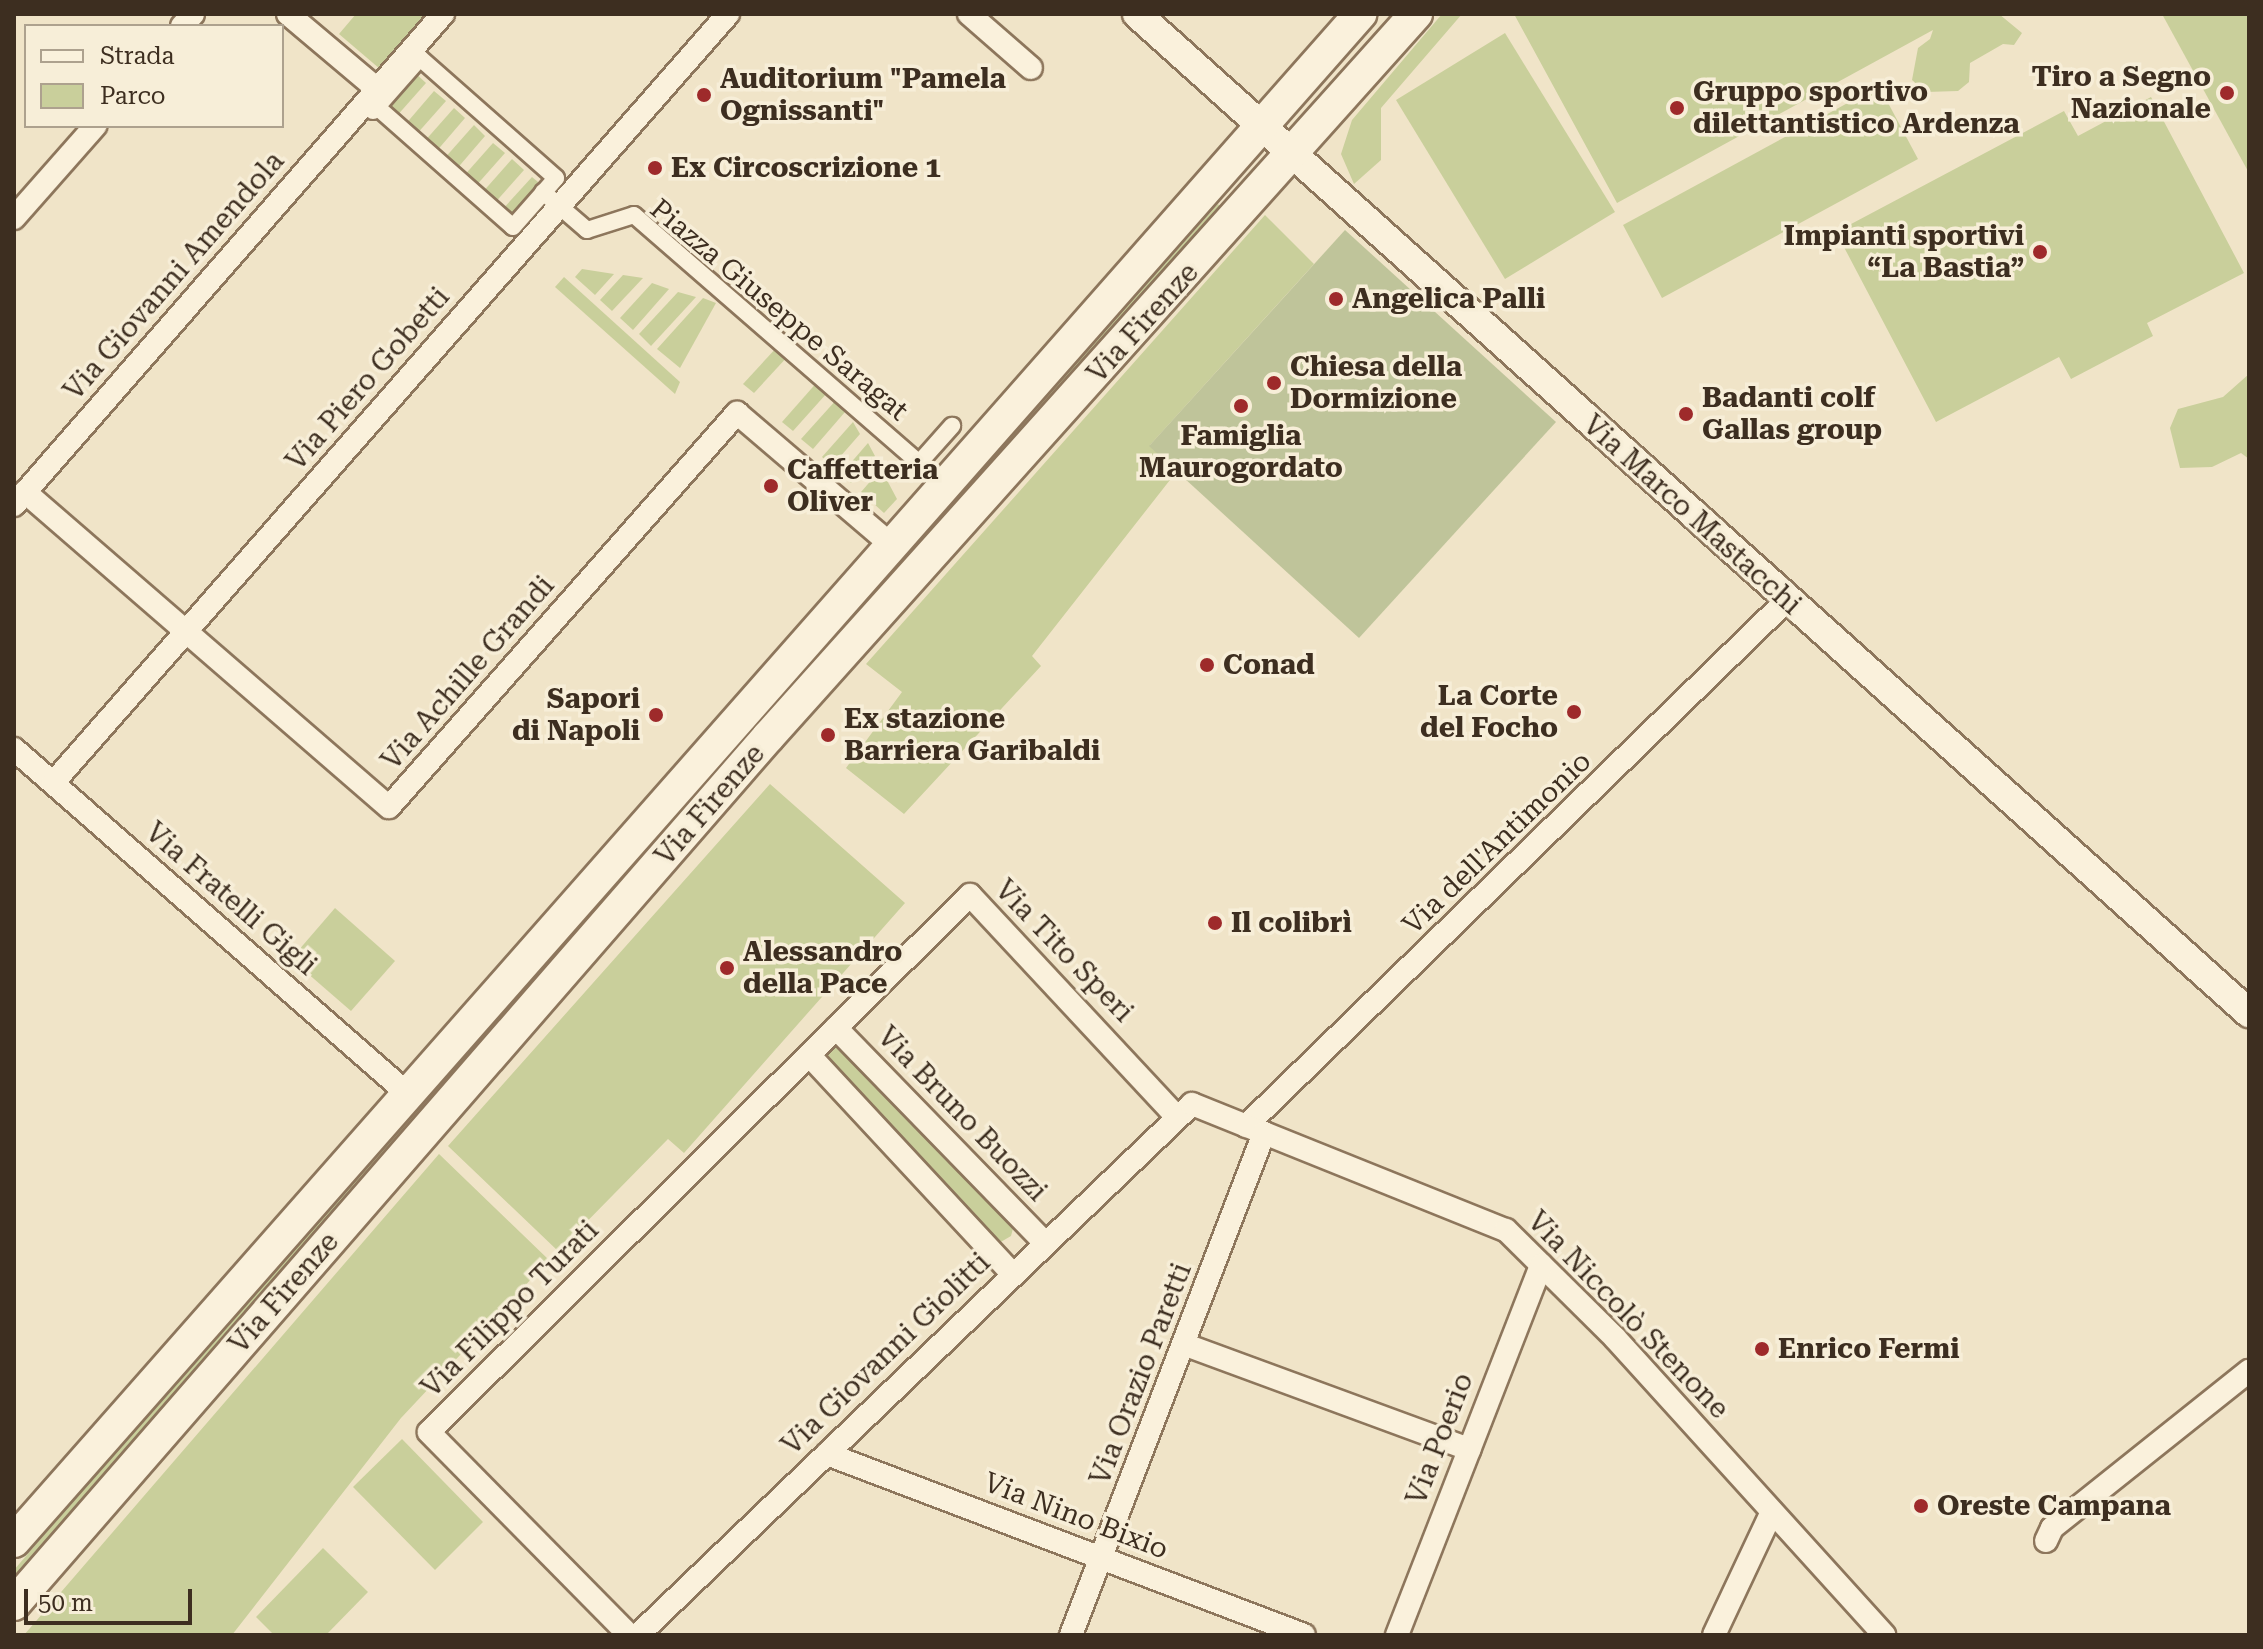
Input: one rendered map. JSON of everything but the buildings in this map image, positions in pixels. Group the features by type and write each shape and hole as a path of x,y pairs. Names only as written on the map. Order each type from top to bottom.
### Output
{"main road":[{"name":"Via Firenze","path":"14,1541 889,543 1360,14"},
{"name":"Via Firenze","path":"14,1604 768,737 1294,154 1416,14"}],"street":[{"path":"288,14 376,103 513,227 552,199 556,178 420,58 376,103"},
{"name":"Via Giovanni Amendola","path":"20,498 376,103 443,14"},
{"path":"969,14 1031,68"},
{"name":"Via Marco Mastacchi","path":"1137,14 1786,601 2249,1013"},
{"name":"Via Piero Gobetti","path":"53,783 187,631 552,199 726,15"},
{"path":"14,218 93,128"},
{"name":"Piazza Giuseppe Saragat","path":"552,199 587,230 634,215 919,463 952,426"},
{"name":"Via Achille Grandi","path":"187,631 389,807 737,413 889,543"},
{"path":"20,498 187,631"},
{"name":"Via dell'Antimonio","path":"1255,1129 1786,601"},
{"name":"Via Fratelli Gigli","path":"14,749 408,1094"},
{"name":"Via Tito Speri","path":"836,1028 970,895 1176,1116"},
{"name":"Via Filippo Turati","path":"629,1635 429,1432 836,1028"},
{"name":"Via Bruno Buozzi","path":"836,1028 1044,1242"},
{"path":"809,1055 1011,1272"},
{"name":"Via Niccolò Stenone","path":"1176,1116 1192,1104 1492,1221 1615,1338 1884,1635"},
{"name":"Via Giovanni Giolitti","path":"638,1635 1176,1116"},
{"name":"Via Orazio Paretti","path":"1071,1635 1186,1345 1255,1129"},
{"name":"Via Poerio","path":"1397,1635 1541,1265"},
{"path":"1186,1345 1469,1449"},
{"path":"2046,1541 2052,1528 2249,1371"},
{"name":"Via Nino Bixio","path":"827,1454 1304,1635"},
{"path":"1714,1635 1772,1512"}],"green space":[{"path":"356,14 428,14 380,69 339,34"},
{"path":"1442,14 1462,14 1381,108 1381,160 1354,184 1341,154 1352,120"},
{"name":"Gruppo sportivo dilettantistico Ardenza","path":"1514,14 1999,14 2022,33 2014,45 2003,44 1970,63 1969,82 1958,91 1926,92 1912,80 1918,48 1930,39 1933,30 1617,203"},
{"name":"Tiro a Segno Nazionale","path":"2162,14 2249,14 2249,173"},
{"path":"1505,33 1615,212 1505,279 1396,100"},
{"path":"414,72 426,83 395,118 383,107"},
{"path":"1879,86 1918,159 1662,298 1623,225"},
{"path":"434,91 446,101 415,136 404,126"},
{"name":"Impianti sportivi “La Bastia”","path":"2151,97 2244,273 2147,323 2153,336 2071,379 2059,357 1936,422 1836,232 2064,111 2078,136"},
{"path":"454,108 465,118 435,153 423,143"},
{"path":"474,125 485,136 455,171 443,160"},
{"path":"493,143 505,153 474,188 462,178"},
{"path":"512,159 524,170 493,205 481,194"},
{"path":"532,177 544,187 513,222 501,211"},
{"path":"1218,204 1221,208 14,1585 14,1570 291,1247"},
{"path":"1265,215 1314,264 1150,445 1177,471 1032,656 1041,666 904,814 846,768 902,692 866,664"},
{"path":"1345,230 1556,422 1359,638 1149,446"},
{"path":"582,269 614,274 595,295 575,277"},
{"path":"623,275 643,278 612,311 600,300"},
{"path":"564,277 680,382 675,394 555,287"},
{"path":"652,283 669,289 633,330 620,318"},
{"path":"678,292 696,297 651,346 639,334"},
{"path":"703,298 716,303 680,368 657,349"},
{"path":"778,346 789,355 754,393 743,384"},
{"path":"2249,374 2249,459 2241,453 2212,467 2180,468 2170,428 2178,409 2223,397"},
{"path":"819,380 827,393 793,431 782,422"},
{"path":"837,399 845,412 813,449 801,439"},
{"path":"853,422 860,434 832,466 822,457"},
{"path":"868,443 875,456 851,483 841,474"},
{"path":"881,469 897,499 884,513 861,492"},
{"name":"Alessandro della Pace","path":"770,784 905,903 684,1153 668,1139 558,1251 448,1146"},
{"path":"335,908 395,961 351,1011 291,959"},
{"path":"833,1030 907,1112 905,1117 1016,1217 1011,1236 999,1243 829,1079 819,1041"},
{"path":"439,1154 549,1260 401,1418 232,1635 24,1635"},
{"path":"402,1439 483,1522 435,1570 353,1487"},
{"path":"323,1548 368,1592 326,1635 274,1635 256,1617"}],"place":[{"name":"Tiro a Segno Nazionale","path":"2227,93"},
{"name":"Auditorium \"Pamela Ognissanti\"","path":"704,95"},
{"name":"Gruppo sportivo dilettantistico Ardenza","path":"1677,108"},
{"name":"Ex Circoscrizione 1","path":"655,168"},
{"name":"Impianti sportivi “La Bastia”","path":"2040,252"},
{"name":"Angelica Palli","path":"1336,299"},
{"name":"Chiesa della Dormizione","path":"1274,383"},
{"name":"Famiglia Maurogordato","path":"1241,406"},
{"name":"Badanti colf Gallas group","path":"1686,414"},
{"name":"Caffetteria Oliver","path":"771,486"},
{"name":"Conad","path":"1207,665"},
{"name":"La Corte del Focho","path":"1574,712"},
{"name":"Sapori di Napoli","path":"656,715"},
{"name":"Ex stazione Barriera Garibaldi","path":"828,735"},
{"name":"Il colibrì","path":"1215,923"},
{"name":"Alessandro della Pace","path":"727,968"},
{"name":"Enrico Fermi","path":"1762,1349"},
{"name":"Oreste Campana","path":"1921,1506"}]}
